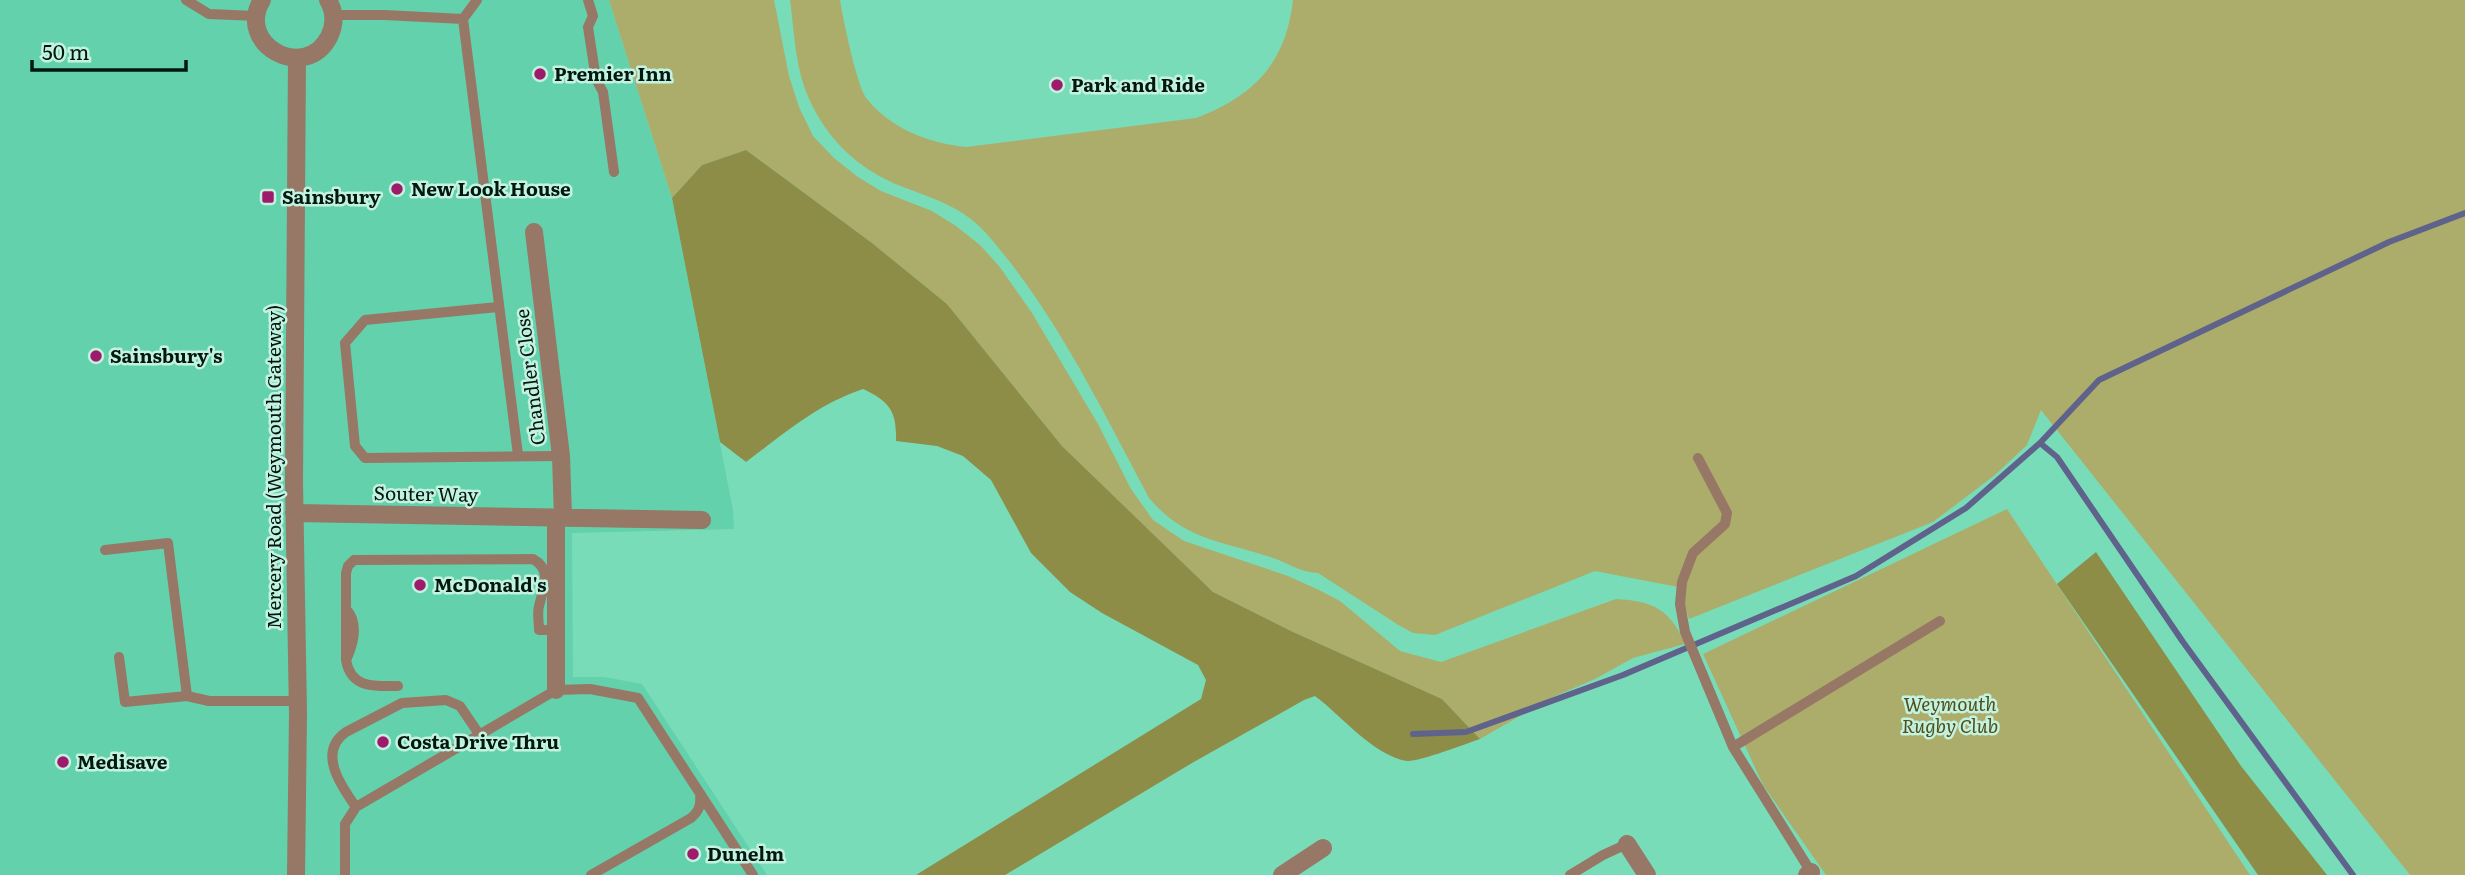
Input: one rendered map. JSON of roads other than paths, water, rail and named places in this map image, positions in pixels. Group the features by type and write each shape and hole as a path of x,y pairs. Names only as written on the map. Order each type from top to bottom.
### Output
{"street":[{"path":"259,8 257,28 262,39 279,55 297,58 310,55 326,43 332,32 331,8"},
{"name":"Mercery Road (Weymouth Gateway)","path":"296,875 298,701 294,513 297,58"},
{"name":"Chandler Close","path":"534,232 561,456 560,517"},
{"name":"Souter Way","path":"294,513 702,520"},
{"path":"556,690 548,630 560,517"},
{"path":"1627,844 1647,875"},
{"path":"1282,875 1322,848"}],"lane":[{"path":"186,0 209,15 259,8"},
{"path":"477,0 463,19 518,455"},
{"path":"587,0 593,16 588,27 596,79 603,92 614,172"},
{"path":"331,8 385,15 463,19"},
{"path":"498,307 365,320 345,343 355,446 365,458 561,456"},
{"path":"1698,458 1727,513 1725,524 1693,553 1682,582 1680,604 1685,632 1733,747 1809,873"},
{"path":"105,550 168,543 187,696"},
{"path":"398,686 368,686 349,673 346,660 347,569 358,559 533,559 542,565 544,572 544,594 539,607 548,630"},
{"path":"1733,747 1940,621"},
{"path":"119,657 125,702 187,696 209,701 298,701"},
{"path":"345,875 345,824 356,807 556,690 590,689 638,698 753,875"},
{"path":"356,807 338,782 334,771 333,750 346,732 401,703 446,700 460,706 479,734"},
{"path":"591,875 691,818 699,811 700,793"},
{"path":"1570,875 1627,844"}],"waterway":[{"path":"1413,734 1466,732 1623,675 1856,576 1966,508 2040,443 2099,380 2389,242 2465,213"},
{"path":"2040,443 2057,457 2183,642 2353,875"}],"place":[{"name":"Premier Inn","path":"540,74"},
{"name":"Park and Ride","path":"1057,85"},
{"name":"New Look House","path":"397,189"},
{"name":"Sainsbury","path":"268,197"},
{"name":"Sainsbury's","path":"96,356"},
{"name":"McDonald's","path":"420,585"},
{"name":"Costa Drive Thru","path":"383,742"},
{"name":"Medisave","path":"63,762"},
{"name":"Dunelm","path":"693,854"}],"park label":[{"name":"Weymouth Rugby Club","path":"1950,715"}]}
